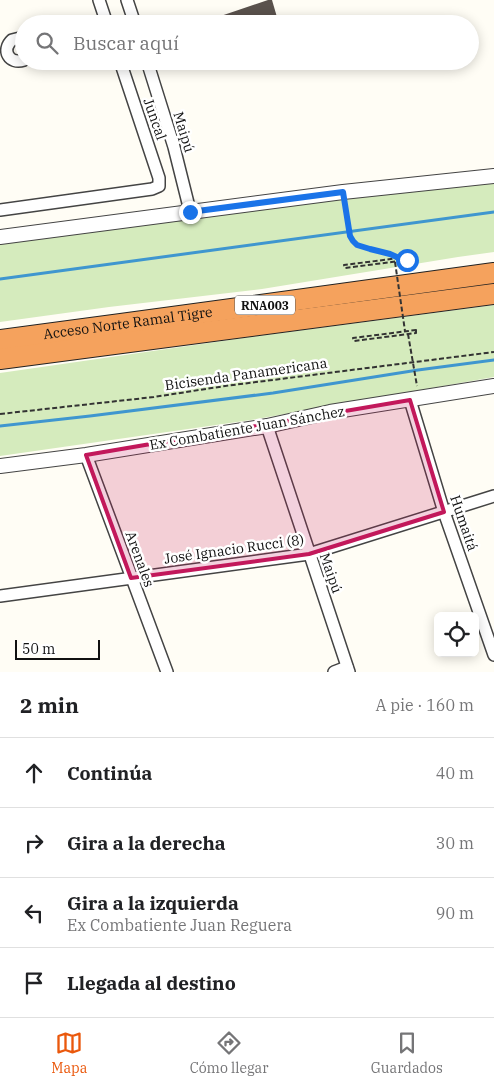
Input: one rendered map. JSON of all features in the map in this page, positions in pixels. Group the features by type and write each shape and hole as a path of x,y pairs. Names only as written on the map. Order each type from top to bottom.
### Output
{"highway":[{"name":"Acceso Norte Ramal Tigre","path":"37,345 121,324 494,273"},
{"name":"Acceso Norte Ramal Tigre","path":"37,345 494,294"},
{"path":"0,338 37,345"},
{"path":"0,361 37,345"}],"street":[{"path":"99,0 104,15"},
{"path":"127,0 131,15"},
{"path":"4,56 7,46 15,39"},
{"name":"Juncal","path":"0,210 152,189 159,186 159,178 123,70"},
{"name":"Maipú","path":"150,70 174,147 190,212"},
{"path":"0,237 343,192 494,176"},
{"name":"Ex Combatiente Juan Sánchez","path":"0,466 86,456 267,426 330,412 494,386"},
{"name":"Humaitá","path":"410,400 444,512 494,654"},
{"name":"Maipú","path":"267,426 348,669"},
{"name":"Arenales","path":"86,456 166,672"},
{"name":"José Ignacio Rucci (8)","path":"0,596 290,558 309,554 494,496"},
{"path":"334,672 348,669"}],"path":[{"path":"343,192 348,228 353,241 357,245 399,258"},
{"path":"406,257 407,260 395,262 344,268 344,265 406,257"},
{"path":"395,262 405,331"},
{"path":"416,330 416,333 354,341 353,338 405,331 416,330"},
{"path":"408,334 414,374"},
{"name":"Bicisenda Panamericana","path":"0,414 413,365 494,352"}],"highlighted area":[{"path":"410,400 444,512 309,554 131,578 86,455"}],"green space":[{"path":"494,179 494,252 262,289 0,322 0,240"},
{"path":"494,305 494,377 257,419 0,456 0,373 250,337"}],"building":[{"path":"272,0 276,15 224,15"}],"waterway":[{"path":"0,279 494,212"},
{"path":"0,426 273,393 494,360"}],"route":[{"path":"190,212 343,192 350,236 353,241 357,245 399,258 406,257 407,260"}]}
